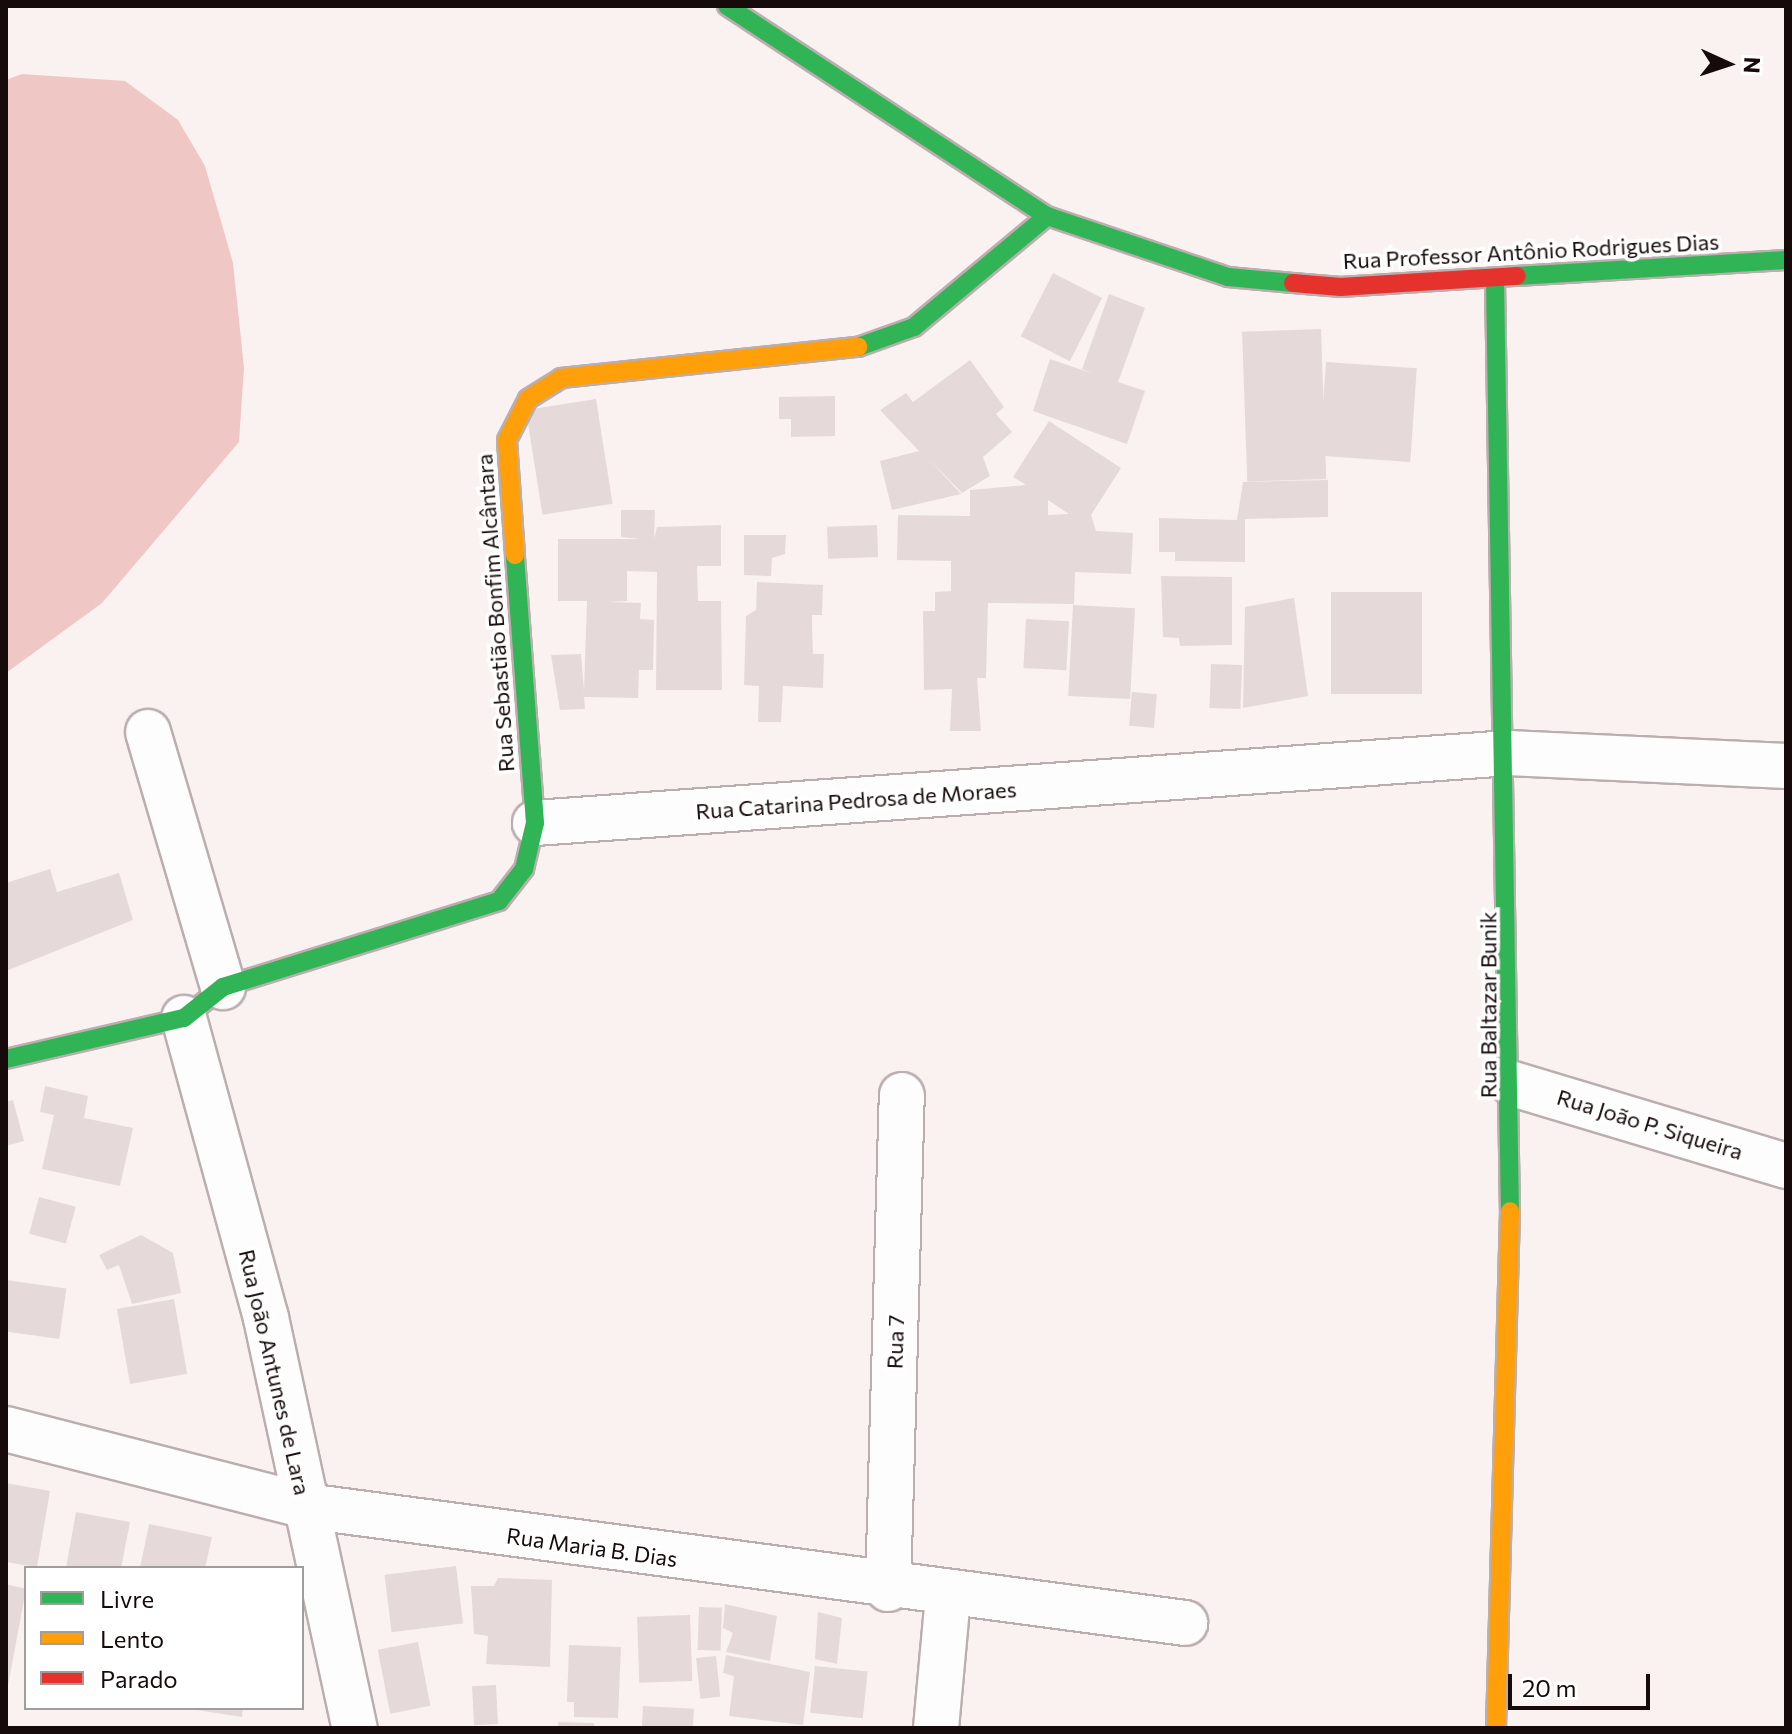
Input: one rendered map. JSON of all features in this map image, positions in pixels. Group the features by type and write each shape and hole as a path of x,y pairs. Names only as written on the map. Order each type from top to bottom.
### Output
{"street":[{"name":"Rua Professor Antônio Rodrigues Dias","path":"727,6 1047,216 1228,277 1341,287 1495,281 1786,260"},
{"name":"Rua Sebastião Bonfim Alcântara","path":"535,823 507,440 528,399 561,378 854,349 914,327 1047,216"},
{"name":"Rua Baltazar Bunik","path":"1495,281 1509,753 1513,1084 1496,1728"},
{"path":"148,732 223,987"},
{"name":"Rua Catarina Pedrosa de Moraes","path":"535,823 1509,753 1786,766"},
{"path":"6,1059 184,1018 223,987 499,901 524,869 535,823"},
{"name":"Rua João Antunes de Lara","path":"184,1018 266,1318 355,1728"},
{"name":"Rua João P. Siqueira","path":"1513,1084 1786,1166"},
{"name":"Rua 7","path":"888,1589 902,1095"},
{"name":"Rua Maria B. Dias","path":"6,1429 306,1506 888,1589 1185,1623"},
{"path":"936,1728 948,1596"}],"shaded area":[{"path":"22,74 125,81 178,120 205,166 233,263 244,368 239,442 102,603 6,673 6,80"}],"building":[{"path":"1053,273 1102,298 1070,361 1021,336"},
{"path":"1109,294 1145,308 1118,382 1145,391 1127,444 1033,411 1050,359 1094,374 1082,369"},
{"path":"1321,329 1326,479 1247,482 1242,332"},
{"path":"970,360 1004,407 996,414 1012,432 983,457 990,476 962,493 928,458 961,494 892,510 880,461 919,451 880,410 906,393 913,402"},
{"path":"1326,362 1417,368 1410,462 1319,456"},
{"path":"835,396 835,436 791,437 791,419 779,419 779,397"},
{"path":"596,399 613,504 542,515 526,410"},
{"path":"1049,421 1121,468 1091,515 1096,531 1133,533 1131,574 1075,572 1074,604 988,603 986,678 977,678 981,731 950,731 952,689 924,690 923,611 935,611 935,592 951,591 951,561 897,560 898,515 970,516 970,490 1026,485 1013,477","holes":["1048,500 1069,514 1048,515"]},
{"path":"1328,480 1328,517 1245,519 1245,562 1175,561 1175,552 1159,552 1159,518 1237,520 1243,482"},
{"path":"621,510 655,510 654,539 657,527 721,525 721,566 697,566 698,601 721,601 722,690 656,690 657,572 627,571 627,601 608,602 641,603 640,619 654,620 653,670 639,670 638,698 584,697 585,709 560,710 551,655 581,654 584,691 587,601 558,601 558,539 640,539 621,537"},
{"path":"877,525 878,557 828,559 827,527"},
{"path":"744,535 786,535 785,554 772,558 771,576 744,575"},
{"path":"1161,576 1232,577 1232,645 1180,646 1179,638 1163,637"},
{"path":"757,582 823,585 822,615 812,615 812,622 813,654 824,654 823,688 783,686 781,722 758,722 759,686 744,685 746,616 756,610"},
{"path":"1331,592 1422,592 1422,694 1331,694"},
{"path":"1294,598 1308,696 1243,708 1245,607"},
{"path":"1073,605 1135,608 1130,699 1068,696"},
{"path":"1026,619 1069,621 1066,670 1023,668"},
{"path":"1211,664 1242,665 1240,709 1209,708"},
{"path":"1132,692 1157,694 1154,728 1129,726"},
{"path":"50,869 57,892 119,873 133,920 6,971 6,883"},
{"path":"45,1086 88,1096 84,1118 133,1128 120,1186 42,1169 54,1115 40,1112"},
{"path":"13,1100 24,1141 6,1146 6,1102"},
{"path":"39,1197 76,1207 66,1244 29,1234"},
{"path":"141,1235 173,1253 181,1293 132,1304 119,1265 107,1270 99,1255"},
{"path":"6,1280 66,1288 59,1339 6,1332"},
{"path":"174,1299 187,1374 130,1384 117,1309"},
{"path":"6,1483 50,1491 37,1566 6,1562"},
{"path":"76,1512 130,1522 121,1566 66,1566"},
{"path":"149,1524 212,1537 205,1566 140,1566"},
{"path":"456,1566 463,1624 392,1632 385,1575"},
{"path":"498,1578 552,1580 550,1667 486,1664 488,1636 474,1634 471,1586 494,1586"},
{"path":"6,1584 24,1588 24,1600 6,1691"},
{"path":"725,1604 777,1616 770,1661 726,1652 733,1633 723,1628"},
{"path":"699,1607 722,1608 720,1651 697,1650"},
{"path":"818,1612 842,1618 837,1664 815,1659"},
{"path":"690,1615 692,1681 639,1683 637,1617"},
{"path":"418,1642 430,1706 390,1714 378,1650"},
{"path":"569,1645 621,1647 618,1718 574,1717 574,1702 567,1702"},
{"path":"726,1655 810,1672 803,1725 729,1716 734,1676 723,1673"},
{"path":"716,1656 720,1697 700,1699 696,1658"},
{"path":"815,1666 868,1672 863,1718 810,1713"},
{"path":"496,1685 498,1724 474,1725 472,1686"},
{"path":"643,1706 694,1709 693,1728 642,1728"},
{"path":"197,1710 243,1710 242,1717"},
{"path":"558,1722 594,1723 594,1728 558,1728"}],"traffic: fast":[{"path":"727,6 1047,216 1228,277 1293,283"},
{"path":"858,347 914,327 1047,216"},
{"path":"1517,276 1786,260"},
{"path":"1495,281 1510,1211"},
{"path":"6,1059 184,1018 223,987 499,901 524,869 535,823 515,555"}],"traffic: slow":[{"path":"515,555 507,440 528,399 561,378 858,347"},
{"path":"1496,1728 1510,1211"}],"traffic: jam":[{"path":"1293,283 1341,287 1517,276"}]}
